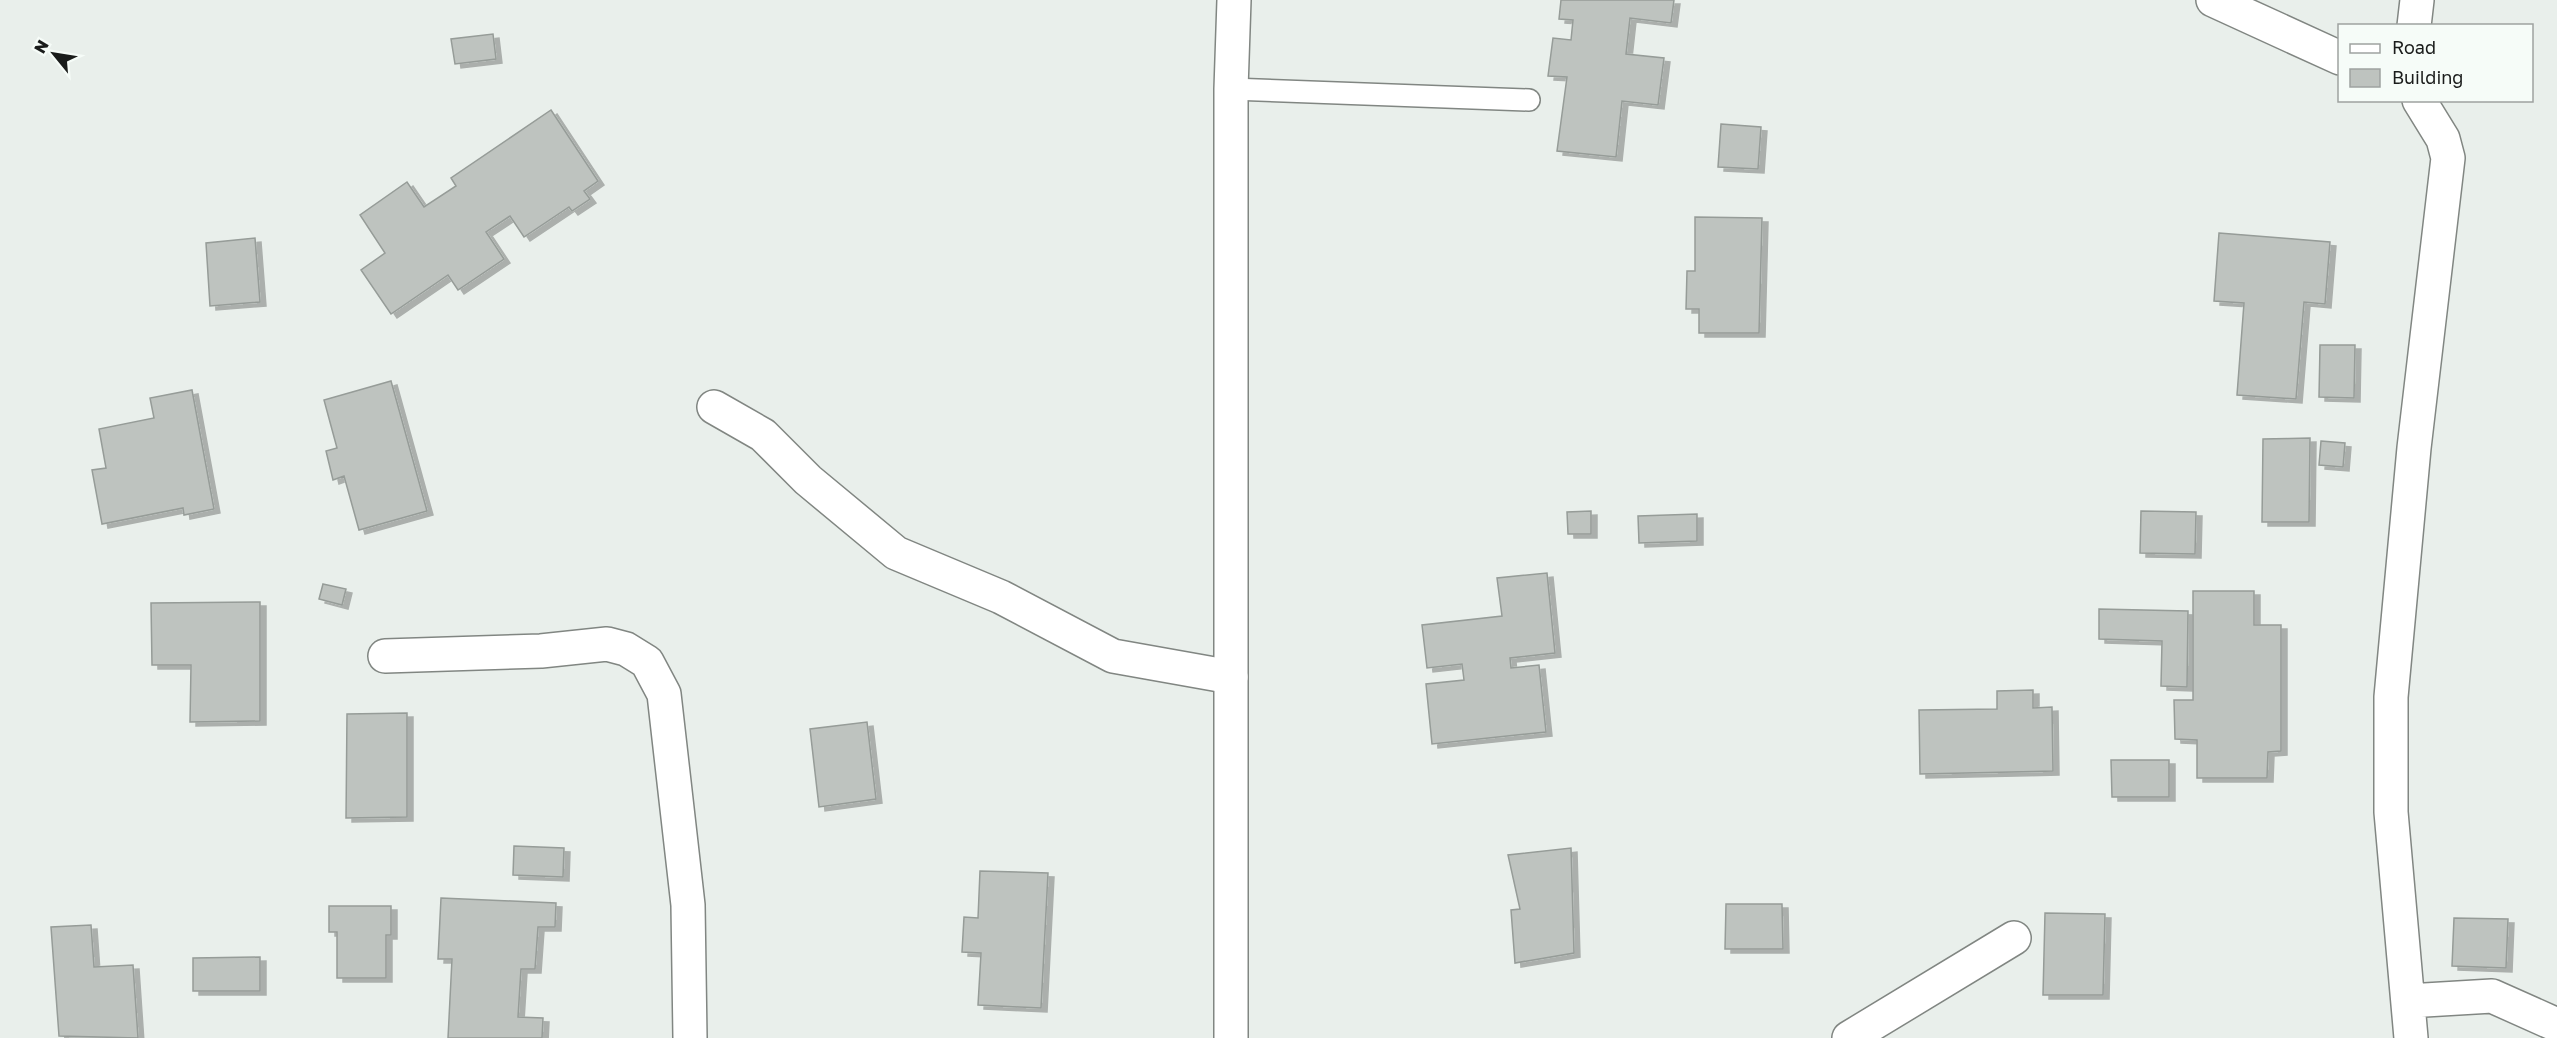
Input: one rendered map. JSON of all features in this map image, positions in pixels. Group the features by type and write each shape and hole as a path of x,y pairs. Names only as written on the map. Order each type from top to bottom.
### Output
{"street":[{"path":"1232,1038 1231,89 1234,0"},
{"path":"2212,0 2338,57"},
{"path":"2414,24 2417,0"},
{"path":"2411,1038 2391,812 2391,697 2414,448 2448,158 2443,139 2420,102"},
{"path":"714,407 764,435 808,480 896,553 1001,597 1113,656 1231,677"},
{"path":"385,656 541,651 607,644 626,649 647,662 663,694 688,905 690,1038"},
{"path":"1850,1038 2014,938"},
{"path":"2408,1001 2492,996 2557,1025"}],"lane":[{"path":"1231,89 1530,100"}],"building":[{"path":"1561,0 1674,0 1671,23 1630,18 1626,54 1664,58 1658,105 1622,101 1616,157 1557,151 1567,77 1548,76 1553,38 1571,40 1573,20 1559,19"},
{"path":"493,34 496,59 455,64 451,39"},
{"path":"551,110 598,181 584,191 590,199 572,211 569,207 524,237 510,216 486,232 504,259 458,290 448,275 391,314 361,270 385,253 360,215 407,182 424,207 456,186 451,178"},
{"path":"1721,124 1761,127 1758,169 1718,167"},
{"path":"1695,217 1762,218 1759,333 1699,333 1699,309 1686,309 1687,271 1695,271"},
{"path":"2219,233 2330,242 2325,304 2304,302 2296,399 2237,395 2244,303 2214,301"},
{"path":"255,238 260,302 210,306 206,243"},
{"path":"2320,345 2355,345 2354,398 2319,397"},
{"path":"391,381 427,511 359,530 344,476 333,480 326,451 337,448 324,400"},
{"path":"192,390 214,509 184,515 183,508 102,524 92,470 106,468 99,429 154,418 150,398"},
{"path":"2310,438 2309,522 2262,522 2263,439"},
{"path":"2321,441 2345,443 2343,467 2319,465"},
{"path":"1591,511 1591,534 1568,534 1567,512"},
{"path":"2141,511 2196,512 2195,554 2140,553"},
{"path":"1697,514 1697,541 1639,543 1638,516"},
{"path":"1547,573 1555,653 1510,658 1511,668 1539,665 1546,732 1432,744 1426,684 1464,680 1462,664 1427,668 1422,625 1502,616 1497,578"},
{"path":"323,584 346,589 342,605 319,599"},
{"path":"2193,591 2254,591 2254,625 2281,625 2281,751 2268,752 2267,778 2197,778 2197,740 2175,739 2174,700 2193,700"},
{"path":"260,602 260,721 190,722 191,665 152,665 151,603"},
{"path":"2099,609 2188,611 2187,687 2161,686 2162,641 2099,639"},
{"path":"2033,690 2033,708 2052,707 2053,771 1920,774 1919,710 1997,709 1997,691"},
{"path":"407,713 407,817 346,818 347,714"},
{"path":"867,722 876,799 819,807 810,729"},
{"path":"2111,760 2169,760 2169,797 2112,797"},
{"path":"514,846 564,848 563,877 513,875"},
{"path":"1571,848 1574,953 1515,963 1511,910 1520,909 1508,855"},
{"path":"980,871 1048,873 1041,1008 978,1005 981,953 962,952 964,917 978,918"},
{"path":"441,898 556,903 555,927 538,927 535,969 521,969 518,1017 543,1018 542,1038 448,1038 452,959 438,959"},
{"path":"1726,904 1782,904 1783,949 1725,949"},
{"path":"329,906 391,906 391,935 386,935 386,978 337,978 337,932 329,932"},
{"path":"2045,913 2105,914 2103,995 2043,995"},
{"path":"2454,918 2508,919 2506,968 2452,966"},
{"path":"91,925 94,967 133,965 138,1038 59,1036 51,927"},
{"path":"260,957 260,991 193,991 193,958"}]}
